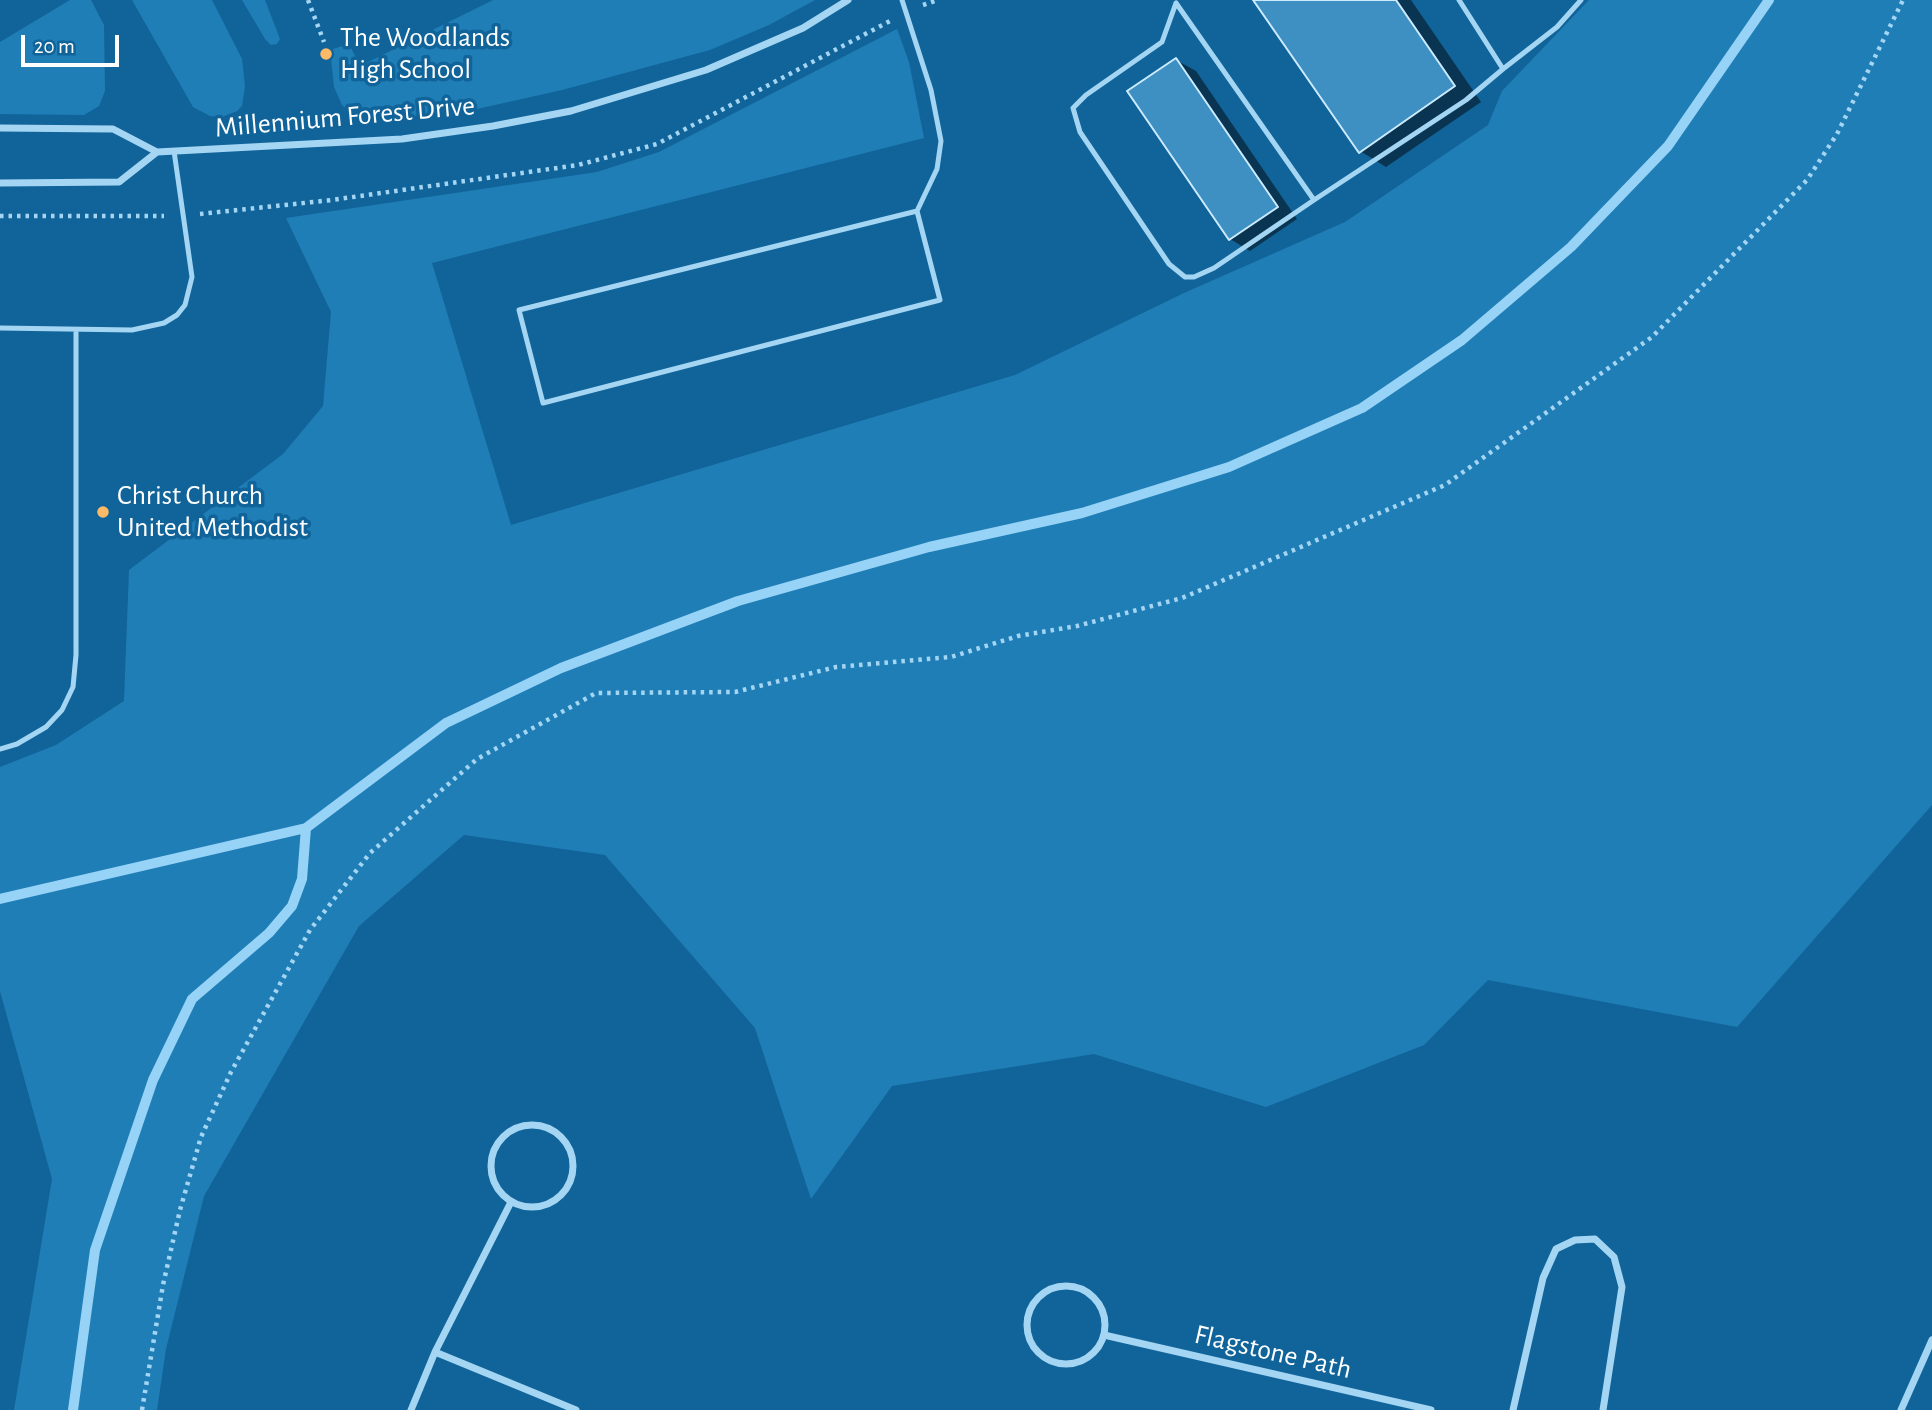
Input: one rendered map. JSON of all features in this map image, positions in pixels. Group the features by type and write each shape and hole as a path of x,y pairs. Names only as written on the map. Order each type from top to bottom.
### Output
{"street":[{"name":"Millennium Forest Drive","path":"157,152 402,139 493,126 570,111 641,91 756,51 803,28 848,0"},
{"path":"0,128 113,129 157,152 119,182 0,183"},
{"path":"523,1125 551,1128 562,1136 573,1160 568,1186 550,1203 537,1207 511,1202 500,1193 490,1166 492,1152 509,1130 523,1125"},
{"path":"411,1410 435,1352 511,1202"},
{"path":"1513,1410 1542,1278 1556,1249 1575,1240 1595,1239 1614,1257 1622,1287 1603,1410"},
{"path":"1056,1287 1082,1289 1102,1308 1104,1335 1092,1355 1069,1364 1056,1363 1036,1349 1027,1326 1028,1314 1034,1302 1056,1287"},
{"name":"Flagstone Path","path":"1104,1335 1431,1410"},
{"path":"1901,1410 1932,1340"},
{"path":"435,1352 576,1410"}],"lane":[{"path":"902,0 931,90 940,141 937,169 917,211 940,300 543,403 519,310 917,211"},
{"path":"1459,0 1503,69"},
{"path":"1176,1 1162,42 1086,95 1073,108 1080,132 1169,264 1185,277 1204,274 1466,100 1557,27 1581,0"},
{"path":"1176,1 1314,200"},
{"path":"0,328 132,330 164,323 177,315 185,305 192,277 174,151"},
{"path":"0,749 18,744 46,727 62,710 73,687 76,655 76,331"}],"path":[{"path":"308,0 324,42"},
{"path":"0,216 185,216 332,200 578,165 657,144 906,13 938,0"},
{"path":"142,1410 163,1285 180,1210 201,1137 231,1072 310,930 370,853 477,759 596,693 735,692 836,667 951,657 1018,636 1077,626 1182,598 1445,485 1652,337 1807,180 1837,134 1903,0"}],"shaded area":[{"path":"70,0 91,0 104,25 105,91 99,106 84,115 0,114 0,42"},
{"path":"132,0 212,0 242,59 245,86 242,106 237,111 222,117 210,116 193,107"},
{"path":"242,0 265,0 280,39 277,44 271,45 265,39"},
{"path":"493,0 815,0 769,25 710,50 562,90 468,111 385,119 354,115 342,105 334,87 330,50 349,44 360,66"},
{"path":"1589,0 1932,0 1932,805 1737,1027 1488,980 1424,1045 1266,1107 1094,1054 892,1086 811,1199 755,1028 605,855 464,835 359,926 204,1196 166,1349 157,1410 14,1410 52,1179 0,991 0,767 56,745 124,701 129,570 283,454 323,406 331,312 286,218 597,172 659,152 897,29 909,62 924,138 432,263 511,525 1015,375 1184,293 1345,222 1488,125 1502,91"}],"building":[{"path":"1253,0 1396,0 1455,86 1359,153"},
{"path":"1176,58 1278,207 1229,240 1127,91"}],"waterway":[{"path":"73,1410 95,1250 153,1080 192,999 269,933 292,906 302,879 306,828 446,723 561,668 738,601 929,547 1082,513 1229,467 1362,408 1462,340 1571,247 1668,146 1769,0"},
{"path":"0,899 306,828"}],"place":[{"name":"The Woodlands High School","path":"326,54"},
{"name":"Christ Church United Methodist","path":"103,512"}]}
